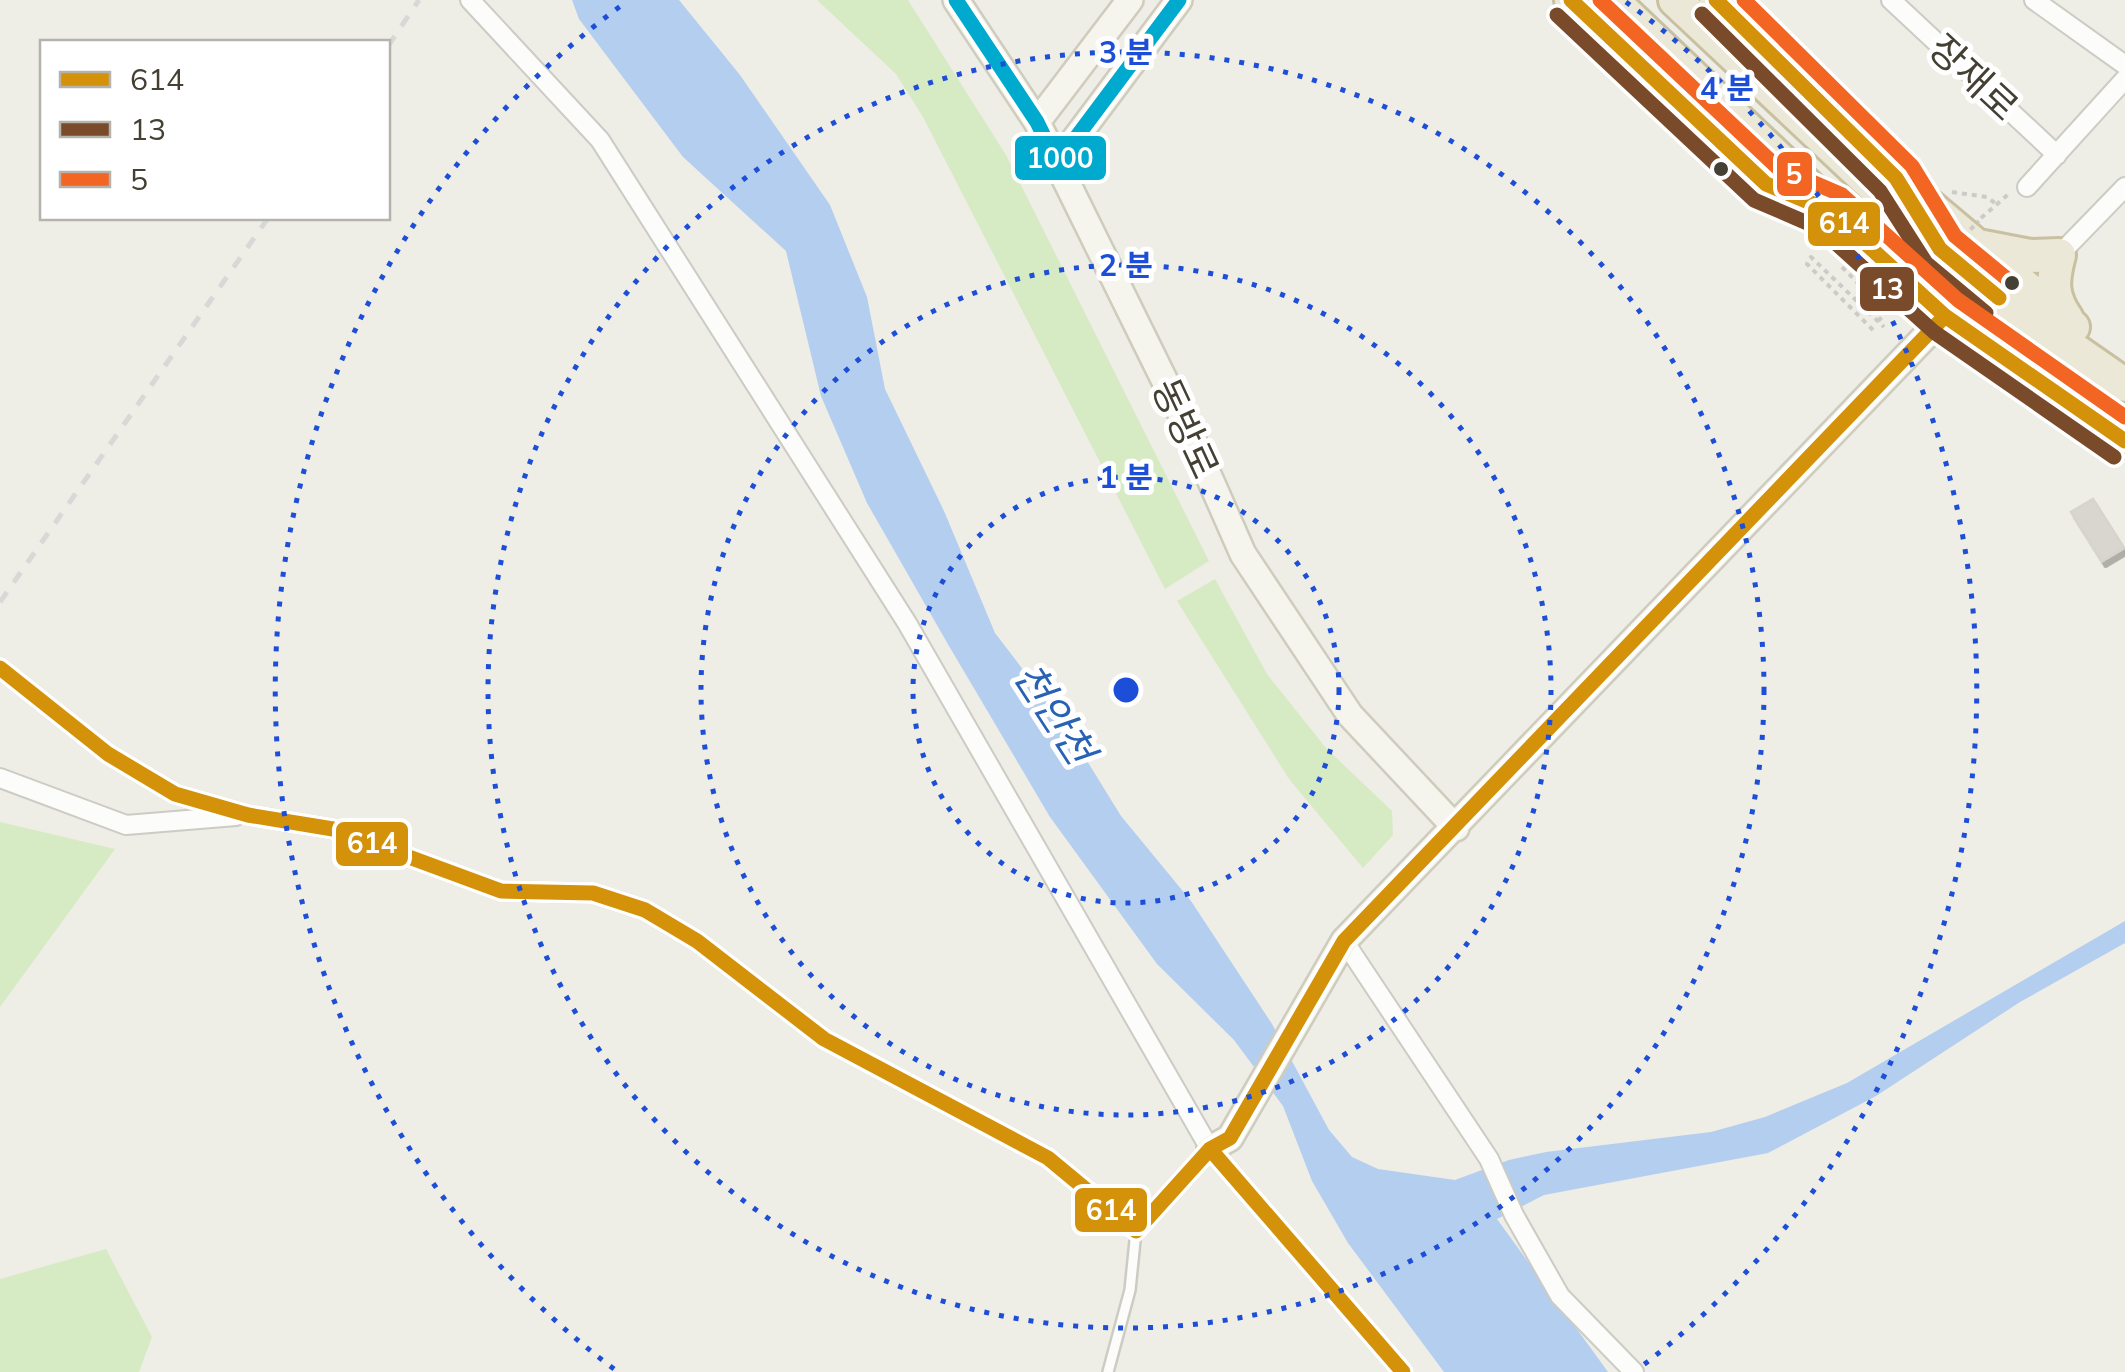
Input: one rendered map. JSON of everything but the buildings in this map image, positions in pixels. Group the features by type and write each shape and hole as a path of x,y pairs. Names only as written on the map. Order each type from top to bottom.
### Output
{"highway":[{"path":"1571,0 1766,184 1830,211"},
{"path":"1612,0 1945,316 2125,441"},
{"path":"1675,0 1940,249 2000,298 2125,386"},
{"path":"1716,0 1896,178 1971,228 2030,256 2059,255 2051,282 2057,305 2073,326"},
{"path":"1896,178 1940,249"},
{"path":"1971,228 2073,326 2125,365"}],"street":[{"path":"470,0 600,140 907,623 1220,1144 1402,1372"},
{"name":"동방로","path":"956,0 1038,122 1184,420 1243,554 1350,715 1456,828"},
{"path":"1038,122 1130,0"},
{"path":"1057,163 1179,0"},
{"name":"장재로","path":"1891,0 2057,155"},
{"path":"2034,0 2125,65"},
{"path":"2027,187 2125,79"},
{"path":"2059,255 2125,187"},
{"path":"0,668 108,754 175,794 248,814 333,829 500,892 594,893 645,910 697,941 824,1039 1048,1158 1136,1230 1220,1144 1338,948 1945,316"},
{"path":"0,778 126,824 248,814"},
{"path":"1338,948 1488,1159 1514,1215 1560,1296 1634,1372"}],"lane":[{"path":"1108,1372 1130,1290 1136,1230"}],"path":[{"path":"1955,204 1945,195 1948,192 1987,196 1995,204"},
{"path":"1878,321 2002,195"},
{"path":"1873,330 1807,262 1815,258 1884,327"},
{"path":"1842,268 1886,312"},
{"path":"1860,286 1857,290 1869,302"}],"green space":[{"path":"817,0 908,0 1006,155 1209,561 1165,589 923,117 896,74"},
{"path":"1215,579 1267,674 1326,748 1392,811 1393,835 1363,868 1289,779 1177,601"},
{"path":"0,822 115,849 0,1007"},
{"path":"106,1249 152,1337 139,1372 0,1372 0,1279"}],"water":[{"name":"천안천","path":"572,0 679,0 740,75 830,205 867,297 885,389 944,511 995,633 1063,722 1121,816 1191,901 1272,1024 1329,1130 1352,1157 1378,1169 1455,1180 1509,1160 1546,1152 1711,1132 1765,1117 1847,1083 2125,921 2125,943 2020,1002 1876,1096 1768,1153 1544,1195 1497,1219 1608,1372 1444,1372 1348,1243 1312,1181 1283,1106 1234,1040 1157,964 1050,817 949,646 867,503 821,396 786,251 683,157 579,19"}],"railway":[{"path":"390,43 419,0"},
{"path":"0,602 267,220"}],"transit line":[{"name":"1000","path":"956,0 1037,122 1057,163 1179,0"},
{"name":"614","path":"1571,0 1766,184 1830,211 1945,316 2125,441"},
{"name":"5","path":"1600,0 1777,167 1842,195 1958,300 2125,417"},
{"name":"614","path":"1716,0 1896,178 1940,249 1999,298"},
{"name":"5","path":"1744,0 1912,166 1955,236 2012,283"},
{"name":"13","path":"1702,14 1880,191 1926,263 1986,313"},
{"name":"13","path":"1557,15 1754,200 1819,228 1934,332 2114,457"},
{"name":"614","path":"0,668 108,754 175,794 248,815 333,829 501,891 593,893 645,910 697,941 824,1039 1048,1158 1136,1231 1210,1149 1230,1138 1344,941 1945,316"},
{"name":"614","path":"1210,1149 1403,1372"}]}
